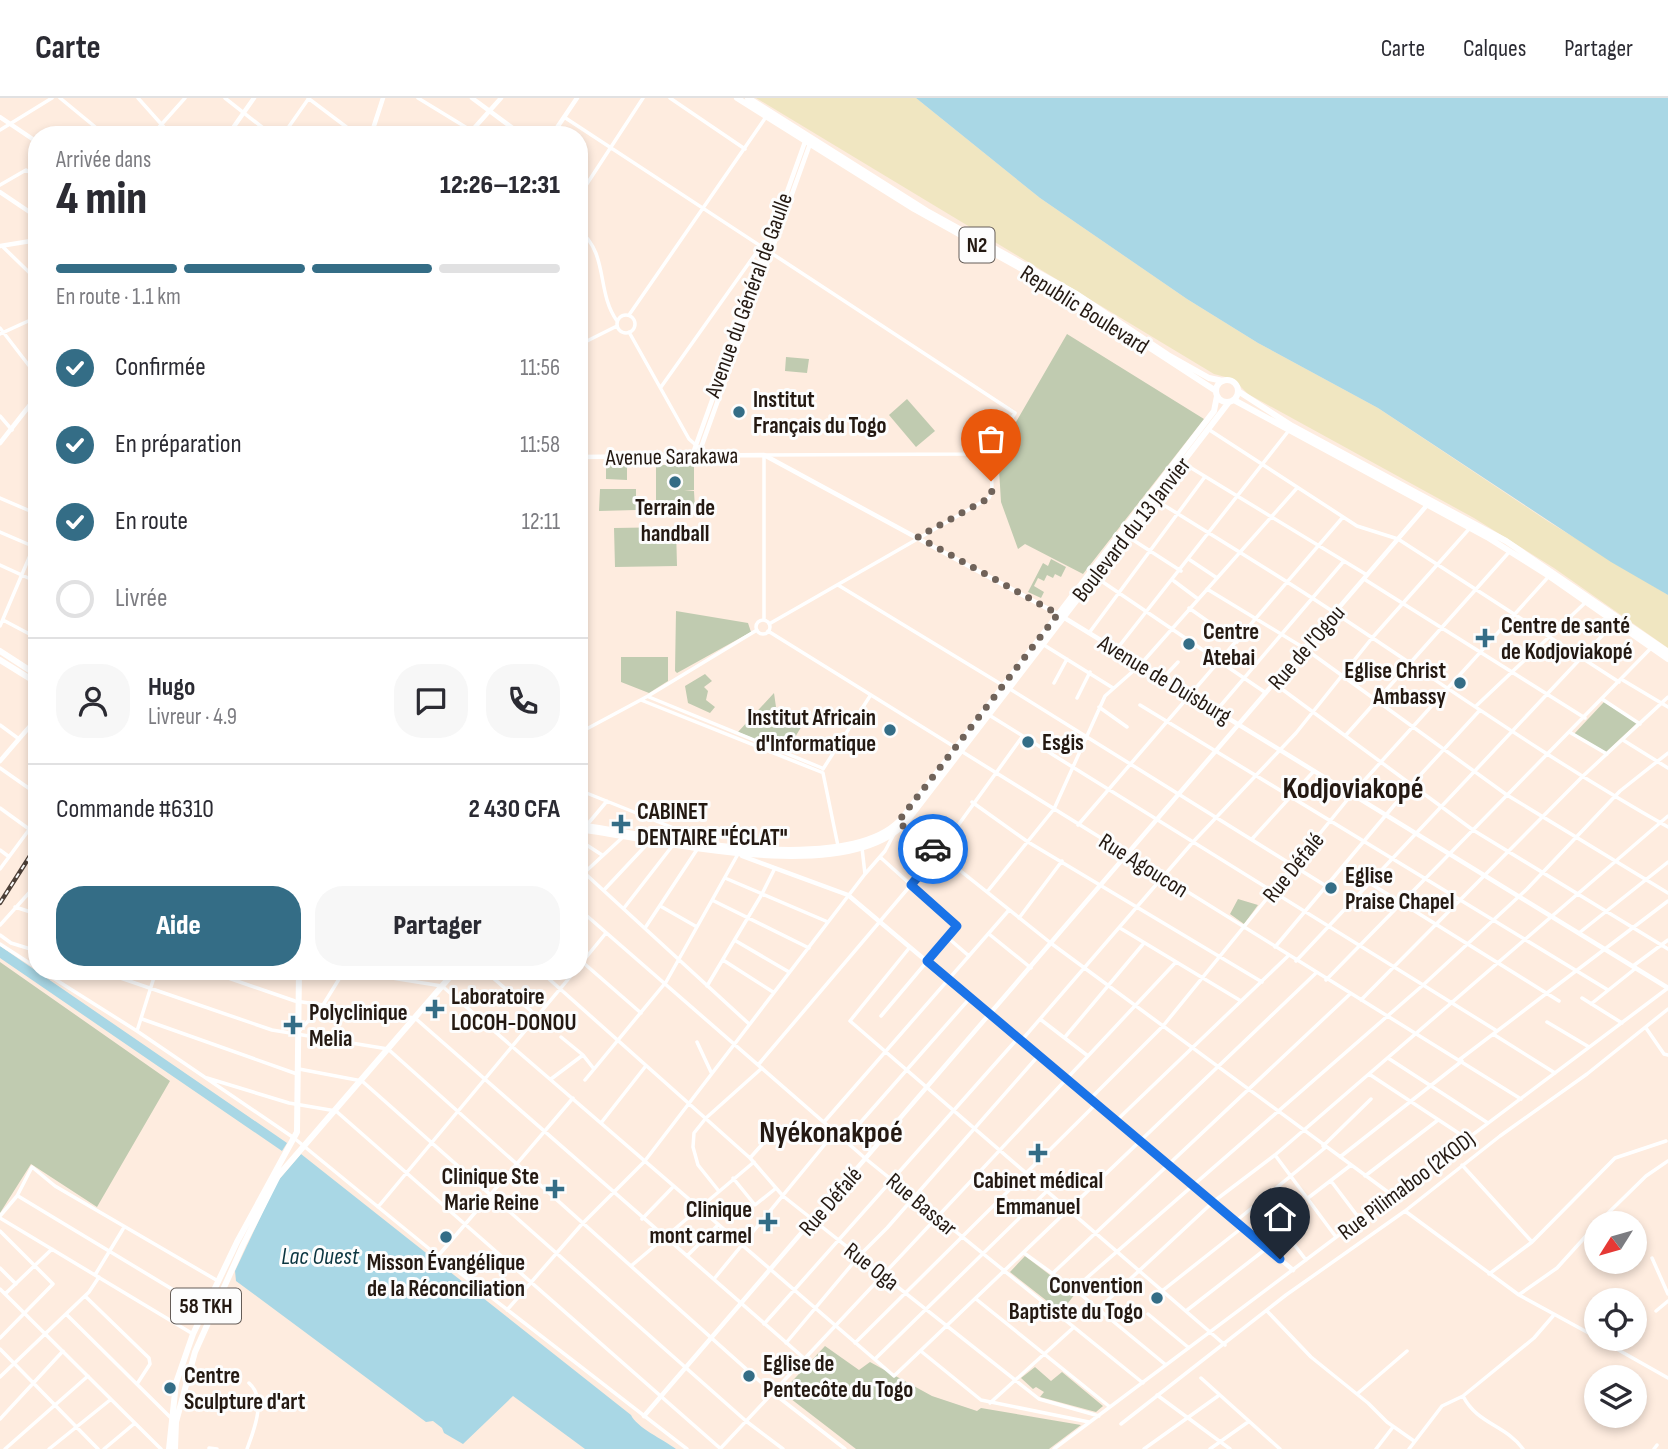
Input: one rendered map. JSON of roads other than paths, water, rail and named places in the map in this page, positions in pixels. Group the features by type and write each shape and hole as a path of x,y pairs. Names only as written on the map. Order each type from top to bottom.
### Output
{"highway":[{"name":"Republic Boulevard","path":"737,98 927,211 1084,299 1168,355 1209,378 1232,382 1238,391"},
{"name":"Republic Boulevard","path":"748,98 923,214 1081,302 1217,394 1232,401"},
{"name":"Boulevard du 13 Janvier","path":"588,829 735,853 789,856 862,845 894,834 1205,427 1216,409 1217,394 1223,381"},
{"name":"Boulevard du 13 Janvier","path":"1205,427 1232,401 1238,391"},
{"path":"1238,391 1290,428"},
{"path":"1232,401 1430,501 1551,573 1653,645 1668,659"},
{"name":"Boulevard du 13 Janvier","path":"1092,574 1126,536 1152,498"},
{"path":"1430,501 1551,573 1615,623 1668,652"},
{"name":"Boulevard du 13 Janvier","path":"1006,687 1042,644 1060,616"},
{"path":"0,651 28,669"},
{"path":"0,660 28,677"},
{"name":"Boulevard du 13 Janvier","path":"588,829 789,851 862,845 901,824"},
{"path":"287,1157 299,1104 299,980"},
{"path":"287,1157 301,1148 336,1111 447,980"},
{"name":"58 TKH","path":"175,1449 176,1422 190,1367 223,1284 287,1157"},
{"name":"58 TKH","path":"169,1449 170,1417 176,1383 205,1309 223,1284"}],"street":[{"path":"0,130 52,98"},
{"path":"60,98 94,126"},
{"path":"138,98 161,124 185,98"},
{"path":"225,98 261,126"},
{"path":"234,126 254,98"},
{"path":"289,126 308,98 345,126"},
{"path":"373,126 383,98"},
{"path":"418,98 460,126"},
{"path":"472,98 510,126"},
{"path":"476,126 501,98"},
{"path":"558,126 577,98"},
{"path":"588,182 643,98"},
{"path":"670,98 745,149"},
{"path":"588,341 631,317 767,116"},
{"path":"0,117 28,136"},
{"path":"564,117 577,126"},
{"path":"588,133 1015,413 991,451 990,496 769,624"},
{"name":"Avenue du Général de Gaulle","path":"695,456 765,248 809,140"},
{"path":"0,185 28,171"},
{"path":"0,192 28,211"},
{"path":"588,240 597,250 609,310 618,324 630,332 697,447"},
{"path":"1,246 28,242"},
{"path":"1,246 28,272"},
{"path":"661,387 765,248"},
{"path":"630,332 635,325 631,317"},
{"path":"1,333 28,321"},
{"path":"0,328 1,333 28,365"},
{"path":"0,443 28,408"},
{"path":"0,416 12,430"},
{"path":"1205,427 1364,530 1398,539 1583,660 1668,708"},
{"path":"1116,650 1174,581 1290,428"},
{"path":"764,620 764,455 968,454 991,451"},
{"name":"Avenue Sarakawa","path":"588,457 764,455"},
{"name":"Avenue de Duisburg","path":"764,455 1060,616 1668,988"},
{"path":"1180,461 1344,561 1405,604 1585,718"},
{"path":"1089,634 1205,478"},
{"path":"987,892 1054,809 1099,707 1113,688 1140,665 1297,488"},
{"path":"0,498 28,510"},
{"path":"1152,498 1335,613 1446,690 1615,797 1668,827"},
{"name":"Rue de l'Ogou","path":"1180,794 1430,501"},
{"path":"1078,825 1190,694 1222,661 1255,618 1343,517"},
{"path":"764,1324 837,1238 1040,1019 1193,842 1257,776 1470,527"},
{"path":"0,532 28,544"},
{"path":"1126,536 1181,571"},
{"path":"1346,736 1510,551"},
{"path":"0,626 28,560"},
{"path":"1190,560 1217,578"},
{"path":"1216,710 1344,561"},
{"path":"0,565 28,578"},
{"name":"Rue Défalé","path":"1090,1099 1163,1026 1381,760 1551,573"},
{"path":"1092,574 1266,693"},
{"path":"1174,581 1198,599"},
{"path":"838,585 1326,886"},
{"path":"1207,589 1304,648 1507,795 1668,893"},
{"path":"1275,947 1478,708 1586,602"},
{"path":"1189,608 1237,642"},
{"path":"3,620 28,633"},
{"path":"764,620 769,624"},
{"path":"757,630 757,623 764,620"},
{"path":"1296,961 1546,695 1583,660 1615,623"},
{"path":"588,728 648,696 757,630 768,631 769,624"},
{"name":"Rue Agoucon","path":"768,631 1521,1099"},
{"path":"1042,644 1113,688"},
{"path":"1326,980 1585,718 1653,645"},
{"path":"1054,683 1067,659"},
{"path":"1163,678 1178,662"},
{"path":"1077,698 1090,673"},
{"path":"1275,684 1473,830 1668,949"},
{"path":"648,696 822,770"},
{"path":"838,847 822,770 870,696"},
{"path":"1360,1000 1583,776 1668,697"},
{"path":"1602,699 1640,724"},
{"path":"641,700 726,736 822,770"},
{"path":"656,706 658,701"},
{"path":"1140,705 1608,990"},
{"path":"1099,707 1127,727"},
{"path":"986,713 1451,1003 1555,1073"},
{"path":"0,725 19,739"},
{"path":"0,761 28,728"},
{"path":"726,736 729,730"},
{"path":"1570,733 1607,754"},
{"path":"718,1190 698,1165 693,1147 694,1133 706,1118 760,1067 881,922 938,853 972,802 1023,737"},
{"path":"1623,740 1668,768"},
{"path":"1074,1289 1422,986 1543,873 1615,797 1668,753"},
{"path":"0,768 28,788"},
{"path":"1252,839 1314,771"},
{"path":"588,794 848,895 1293,1270"},
{"name":"Rue Défalé","path":"644,1416 1180,794"},
{"path":"588,821 607,801"},
{"path":"972,802 1028,842 1262,982"},
{"path":"0,808 28,828"},
{"path":"1098,1309 1213,1202 1275,1155 1668,816"},
{"path":"901,824 1052,944 1392,1195"},
{"path":"0,869 28,830"},
{"path":"507,1310 556,1252 644,1161 748,1023 880,857 894,834"},
{"path":"588,869 625,836"},
{"path":"604,890 650,840"},
{"path":"624,909 674,843"},
{"path":"862,845 865,874"},
{"path":"588,846 602,855"},
{"path":"645,928 662,907 699,846"},
{"path":"0,850 8,856"},
{"path":"585,1080 666,982 713,901 735,853"},
{"path":"880,857 957,926 881,1016"},
{"path":"1019,918 1062,861"},
{"path":"1579,933 1668,862"},
{"path":"707,986 736,941 775,867"},
{"path":"1344,867 1559,1001"},
{"path":"588,876 748,1023"},
{"path":"725,878 828,922"},
{"path":"0,925 28,893"},
{"path":"713,901 809,948"},
{"path":"1340,1157 1495,1032 1668,901"},
{"path":"15,906 28,911"},
{"path":"662,907 697,927"},
{"path":"824,1122 1009,910"},
{"name":"Rue Bassar","path":"588,917 666,982 866,1159 1143,1383"},
{"path":"1119,928 1203,976 1241,1002"},
{"path":"588,953 606,933"},
{"path":"989,933 1031,968"},
{"path":"0,934 11,943 28,948"},
{"path":"947,937 969,956"},
{"path":"1591,1004 1668,940"},
{"path":"736,941 789,972"},
{"path":"1065,1037 1144,943"},
{"path":"0,944 28,962"},
{"path":"910,947 850,1021 1225,1345"},
{"path":"1116,1121 1288,956"},
{"path":"723,960 773,992"},
{"path":"205,1077 299,1104 336,1111 720,1449 1176,962"},
{"path":"588,969 641,1013"},
{"path":"404,980 442,986 716,1226 894,1376 1316,973"},
{"path":"56,980 205,1077 301,1148 687,1449"},
{"path":"127,980 272,1030 388,1049 773,1393 845,1449"},
{"path":"137,1031 153,980"},
{"path":"235,980 299,1001 415,1018 805,1359"},
{"path":"299,1034 340,980"},
{"path":"495,980 545,1023"},
{"name":"Rue Oga","path":"550,980 750,1158 783,1196 1041,1400 1099,1416"},
{"path":"378,1207 567,980"},
{"name":"Rue Pilimaboo (2KOD)","path":"1054,1449 1668,988"},
{"path":"1053,1273 1167,1163 1350,994"},
{"path":"845,1140 970,998"},
{"path":"1583,999 1622,1023"},
{"path":"1121,1424 1668,1009"},
{"path":"142,1019 299,1072 362,1081 746,1421 783,1449"},
{"path":"1040,1019 1088,1056"},
{"path":"1546,1022 1589,1047"},
{"path":"1646,1028 1668,1055"},
{"path":"561,1037 594,1069"},
{"path":"697,1042 711,1072"},
{"path":"786,1343 859,1256 914,1198 1039,1055"},
{"path":"551,1079 581,1056"},
{"path":"1388,1058 1488,1123"},
{"path":"601,1123 646,1066"},
{"path":"1369,1074 1467,1139"},
{"path":"438,1256 573,1098"},
{"path":"1236,1221 1291,1177 1371,1099"},
{"path":"855,1343 1096,1104"},
{"path":"1365,1175 1438,1120"},
{"path":"714,1279 835,1132"},
{"path":"750,1158 766,1140"},
{"path":"1489,1274 1532,1242 1615,1158 1666,1141"},
{"path":"1275,1155 1336,1237"},
{"path":"1610,1211 1646,1175 1668,1161"},
{"path":"631,1266 754,1162"},
{"path":"1308,1199 1351,1165"},
{"path":"1462,1165 1532,1242"},
{"path":"193,1335 0,1217 17,1196 32,1167 55,1186 223,1284"},
{"path":"733,1178 755,1205 775,1189"},
{"path":"1331,1181 1359,1219"},
{"path":"642,1219 673,1187"},
{"path":"874,1359 1047,1191"},
{"path":"17,1196 205,1309"},
{"path":"1261,1200 1306,1259"},
{"path":"1405,1211 1520,1295 1584,1332"},
{"path":"687,1256 716,1226"},
{"path":"1162,1291 1243,1227"},
{"path":"0,1377 85,1296 124,1228"},
{"path":"0,1231 52,1282 52,1288 0,1338"},
{"path":"1520,1295 1557,1268 1584,1238"},
{"path":"1186,1311 1268,1248"},
{"path":"5,1294 52,1249"},
{"path":"1024,1253 1074,1289 1166,1365"},
{"path":"1652,1258 1668,1294"},
{"path":"0,1268 16,1284"},
{"path":"0,1289 161,1449"},
{"path":"85,1296 149,1358 150,1363 137,1384"},
{"path":"976,1299 1110,1407"},
{"path":"1656,1311 1668,1301"},
{"path":"1267,1311 1311,1357 1393,1427 1415,1442"},
{"path":"66,1314 170,1417"},
{"path":"1148,1314 1189,1348"},
{"path":"1409,1449 1442,1406 1463,1396 1534,1338 1553,1316"},
{"path":"990,1402 1073,1328"},
{"path":"0,1349 98,1449"},
{"path":"0,1419 63,1351"},
{"path":"1357,1394 1407,1351"},
{"path":"1620,1351 1668,1378"},
{"path":"921,1352 981,1400 1090,1422"},
{"path":"5,1449 88,1376"},
{"path":"1201,1378 1280,1449"},
{"path":"247,1449 259,1408 257,1392 249,1383"},
{"path":"1157,1395 1230,1449"},
{"path":"1144,1449 1218,1396"},
{"path":"1463,1396 1479,1418 1509,1435 1523,1449"},
{"path":"49,1449 111,1400"},
{"path":"1210,1449 1248,1422"},
{"path":"104,1449 135,1423"},
{"path":"1376,1449 1393,1427"},
{"path":"209,1447 217,1449"}],"water":[{"path":"916,98 1668,98 1668,595 1611,562 1378,408 1258,343 1187,299 1040,198"},
{"path":"0,946 28,965 28,977 0,958"},
{"path":"32,980 50,980 287,1143 282,1151"},
{"name":"Lac Ouest","path":"301,1154 631,1415 638,1424 676,1449 585,1449 513,1396 463,1444 444,1433 433,1421 426,1422 236,1281 235,1271 277,1182"}],"railway":[{"path":"0,903 28,859"}],"place":[{"name":"Institut Français du Togo","path":"739,412"},
{"name":"Terrain de handball","path":"675,482"},
{"name":"Centre de santé de Kodjoviakopé","path":"1485,638"},
{"name":"Centre Atebai","path":"1189,644"},
{"name":"Eglise Christ Ambassy","path":"1460,683"},
{"name":"Institut Africain d'Informatique","path":"890,730"},
{"name":"Esgis","path":"1028,742"},
{"name":"CABINET DENTAIRE \"ÉCLAT\"","path":"621,824"},
{"name":"Eglise Praise Chapel","path":"1331,888"},
{"name":"Laboratoire LOCOH-DONOU","path":"435,1009"},
{"name":"Polyclinique Melia","path":"293,1025"},
{"name":"Cabinet médical Emmanuel","path":"1038,1153"},
{"name":"Clinique Ste Marie Reine","path":"555,1189"},
{"name":"Clinique mont carmel","path":"768,1222"},
{"name":"Misson Évangélique de la Réconciliation","path":"446,1237"},
{"name":"Convention Baptiste du Togo","path":"1157,1298"},
{"name":"Eglise de Pentecôte du Togo","path":"749,1376"},
{"name":"Centre Sculpture d'art","path":"170,1388"}],"district":[{"name":"Kodjoviakopé","path":"1353,788"},
{"name":"Nyékonakpoé","path":"831,1132"}]}
